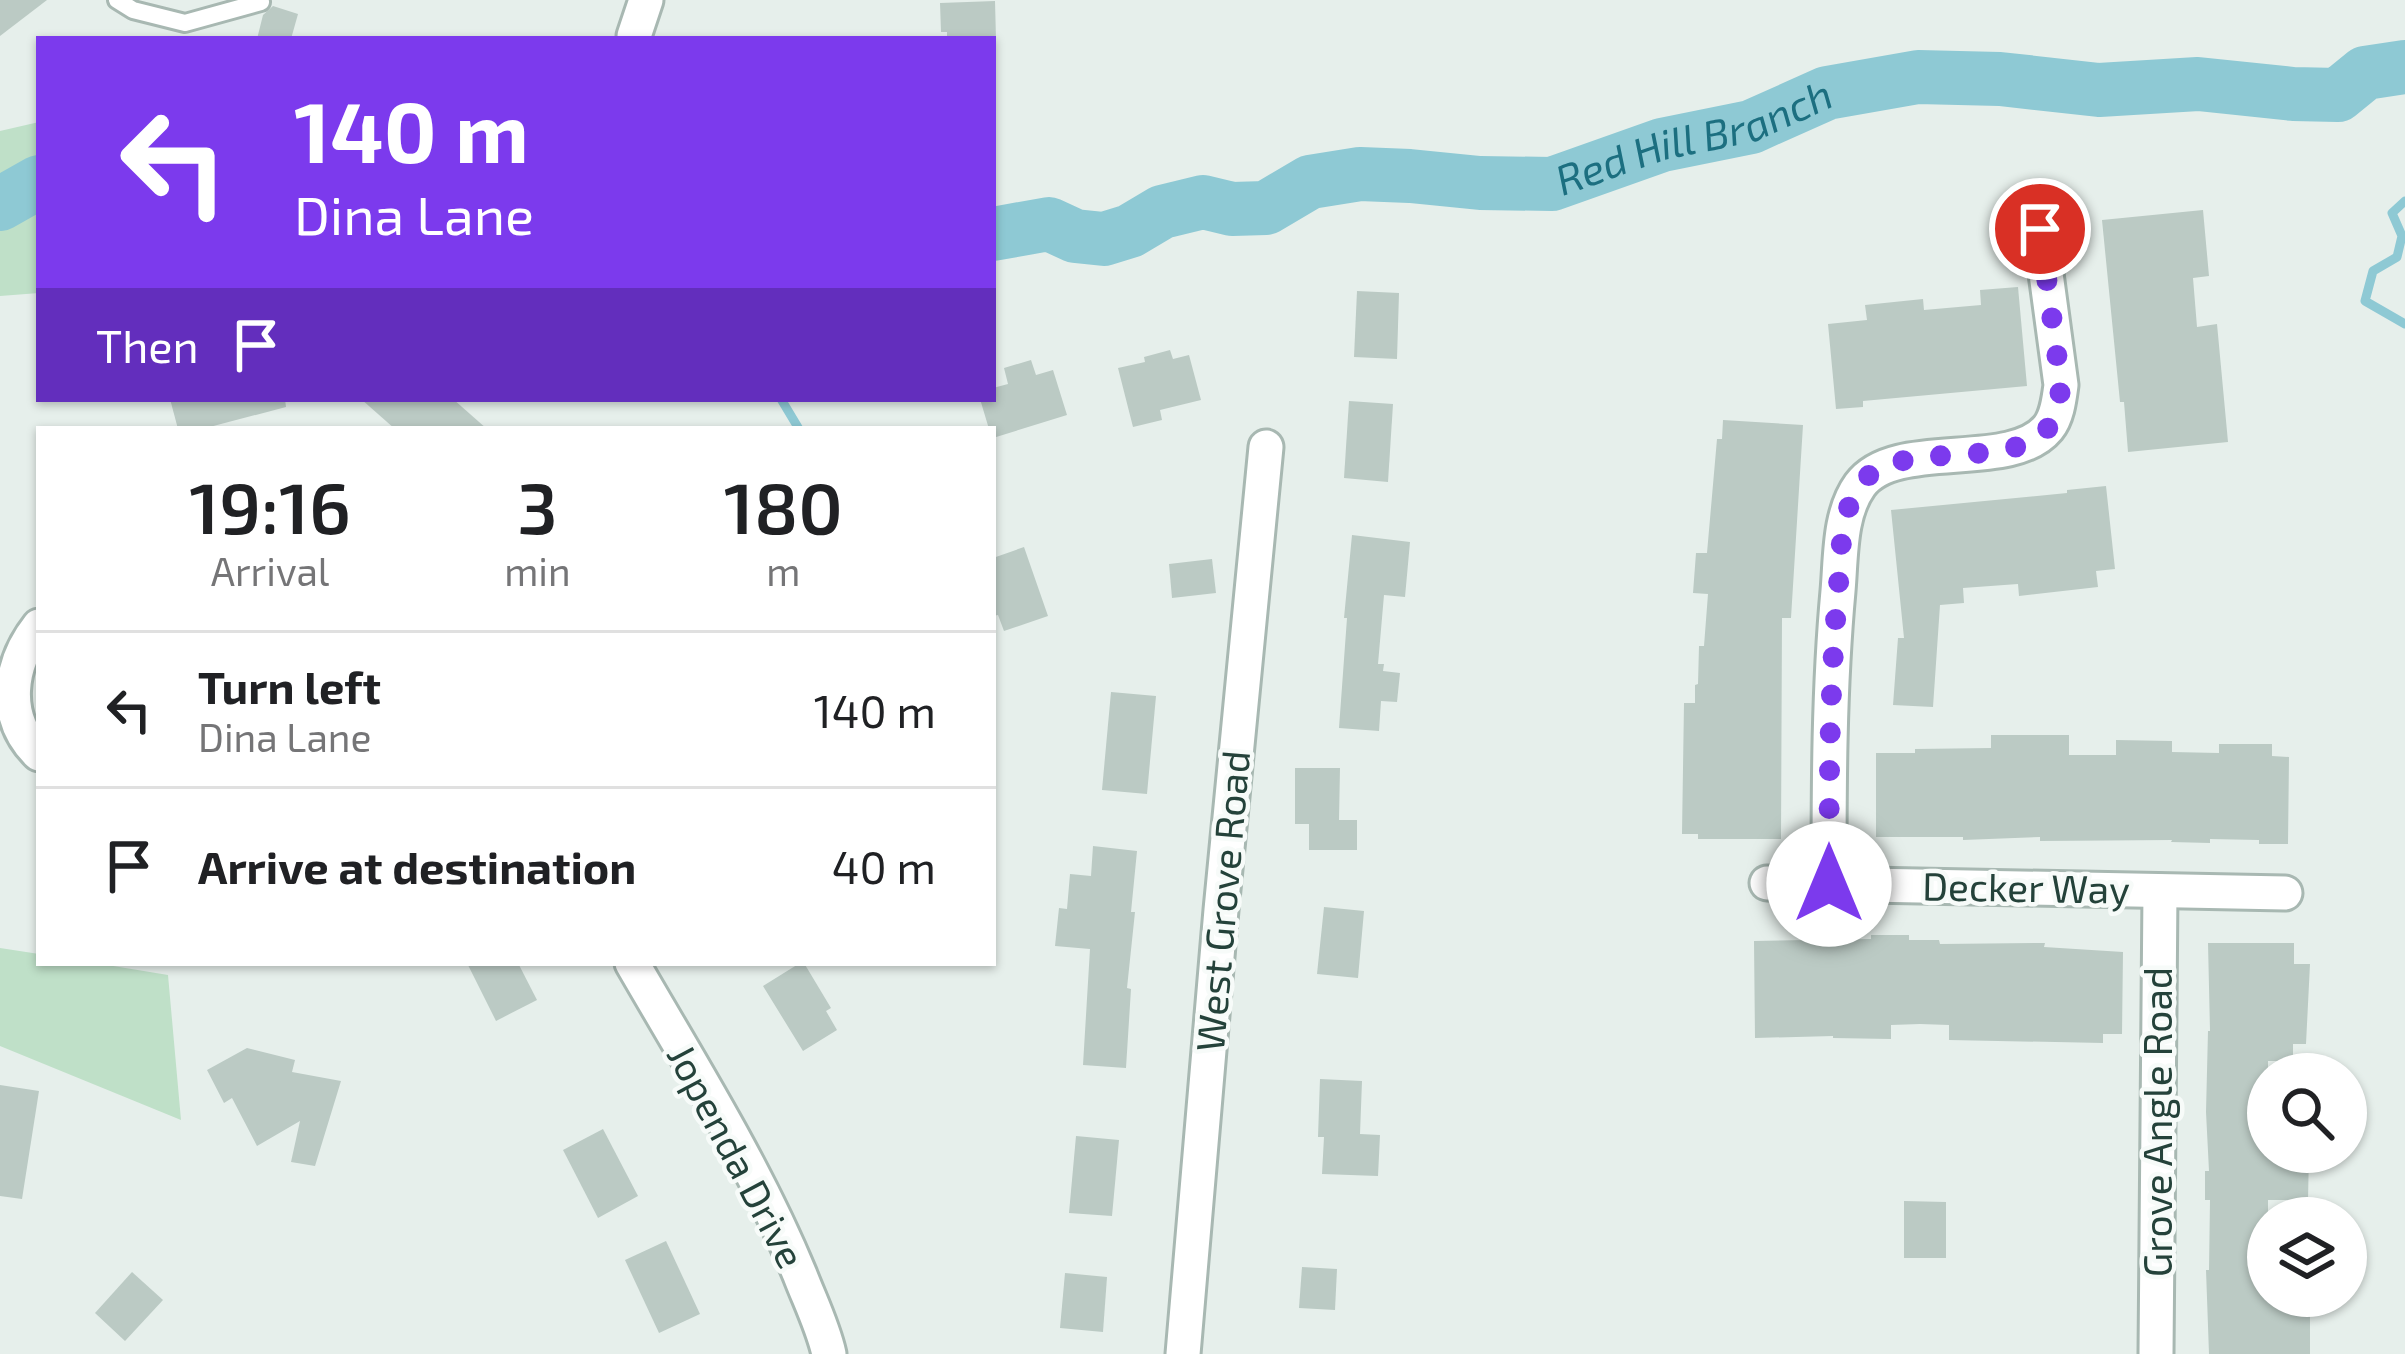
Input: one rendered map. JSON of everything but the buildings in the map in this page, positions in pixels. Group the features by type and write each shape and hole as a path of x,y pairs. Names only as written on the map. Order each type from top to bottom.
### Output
{"street":[{"path":"634,36 646,0"},
{"path":"1829,884 1832,662 1844,523 1859,486 1873,472 1891,464 2032,442 2049,427 2061,386 2033,245"},
{"name":"West Grove Road","path":"1183,1354 1266,447"},
{"path":"36,630 19,655 13,686 16,716 36,751"},
{"name":"Decker Way","path":"1767,883 2285,893"},
{"name":"Grove Angle Road","path":"2156,1354 2160,891"},
{"name":"Jopenda Drive","path":"634,966 743,1155 788,1246 829,1354"}],"lane":[{"path":"117,0 133,10 184,23 261,2"}],"green space":[{"path":"36,123 36,293 0,296 0,131"},
{"path":"0,948 36,954 36,966 113,966 168,975 181,1120 0,1046"}],"waterway":[{"name":"Red Hill Branch","path":"996,233 1049,224 1075,236 1104,239 1130,231 1162,212 1203,202 1232,209 1266,208 1310,182 1360,174 1552,184 1662,145 1751,127 1827,93 1918,77 2000,79 2099,90 2198,84 2338,95 2365,73 2405,67"},
{"name":"Red Hill Branch","path":"0,204 36,184"},
{"path":"2405,201 2392,213 2402,236 2397,257 2373,271 2365,301 2405,324"},
{"path":"783,402 797,426"}],"route":[{"path":"1829,884 1829,734 1844,523 1859,486 1873,472 1891,464 2032,442 2049,427 2061,386 2040,229"}]}
